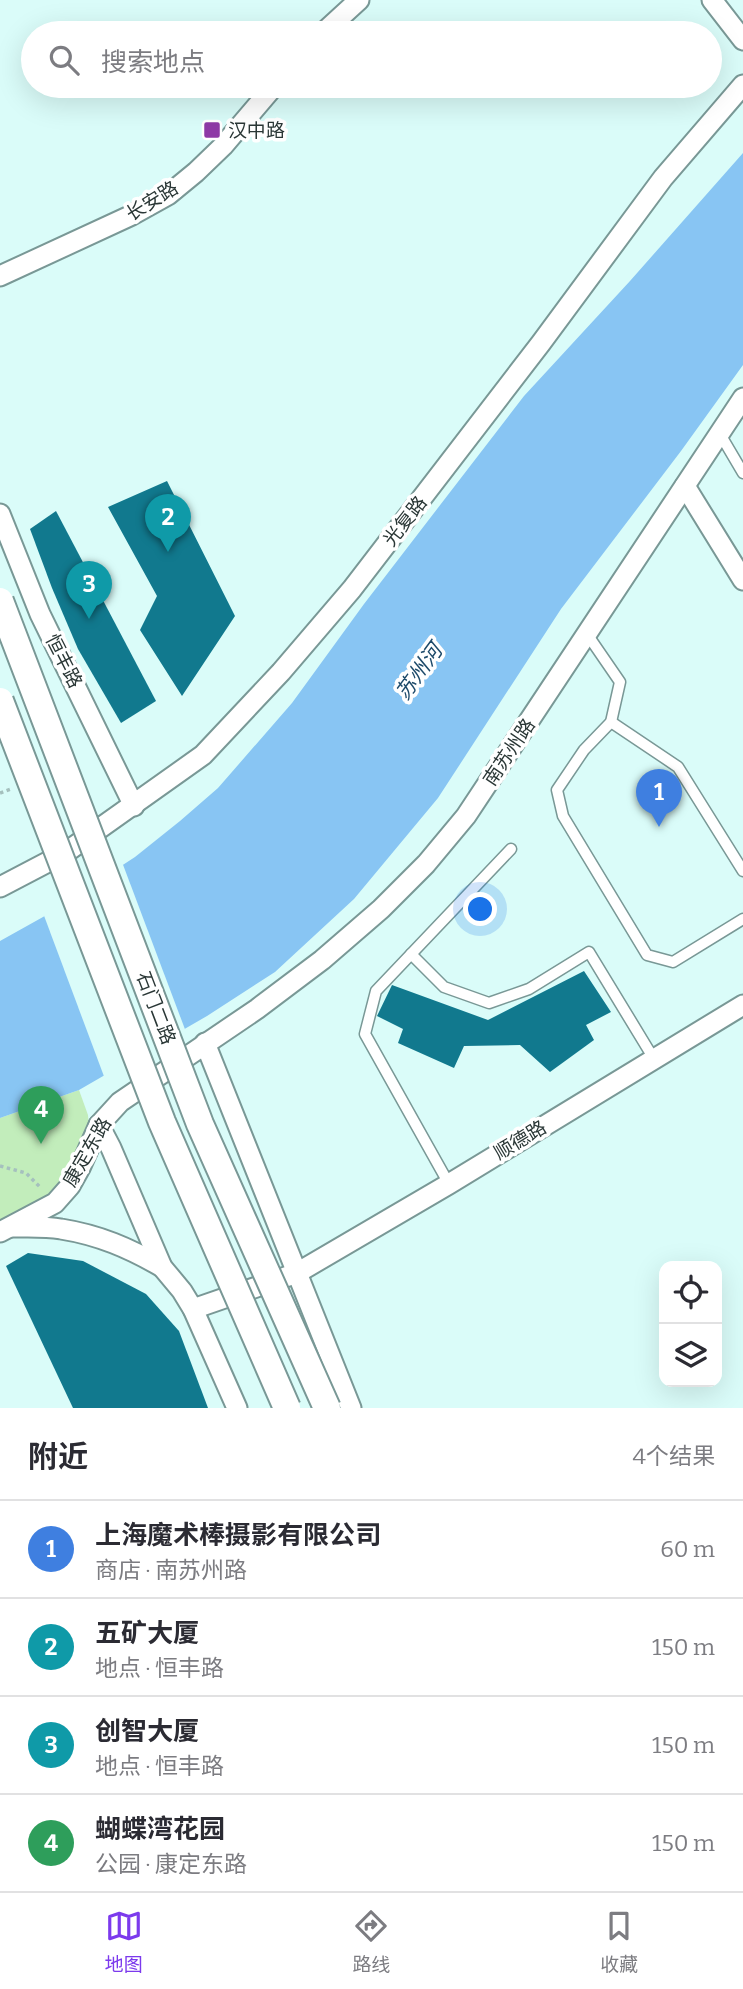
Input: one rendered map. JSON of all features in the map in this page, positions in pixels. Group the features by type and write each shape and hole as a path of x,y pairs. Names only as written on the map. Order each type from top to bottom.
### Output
{"main road":[{"name":"石门二路","path":"0,601 200,1124 327,1408"},
{"name":"石门二路","path":"0,701 162,1122 287,1408"}],"street":[{"path":"336,21 359,0"},
{"path":"712,0 743,40"},
{"name":"光复路","path":"0,887 65,853 203,755 281,671 352,589 541,343 663,178 743,85"},
{"name":"长安路","path":"0,276 132,215 168,195 223,146 264,98"},
{"name":"南苏州路","path":"205,1043 257,1009 322,960 382,909 426,864 466,816 743,398"},
{"path":"685,486 743,580"},
{"name":"恒丰路","path":"0,514 40,614 134,806"},
{"name":"顺德路","path":"193,1309 297,1273 743,1005"},
{"name":"康定东路","path":"6,1229 55,1203 70,1186 99,1125 120,1102 205,1043"},
{"name":"石门二路","path":"205,1043 351,1408"},
{"path":"99,1125 162,1267 193,1309 237,1408"},
{"path":"6,1229 59,1228 96,1237 130,1249 162,1267"}],"lane":[{"path":"719,434 743,473"},
{"path":"587,634 620,682 611,722 584,750 557,790 564,816 647,955 673,961 743,919"},
{"path":"611,722 678,767 743,871"},
{"path":"449,1184 365,1034 376,991 511,849"},
{"path":"411,954 444,987 489,1003 529,989 589,952 654,1059"}],"path":[{"path":"0,1166 26,1173 55,1203"}],"green space":[{"path":"79,1090 89,1126 75,1163 52,1195 0,1224 0,1118"}],"water":[{"name":"苏州河","path":"743,153 743,365 561,609 438,798 354,899 275,972 207,1016 79,1090 0,1118 0,941 43,917 135,857 218,788 292,703 364,604 524,396"}],"pier":[{"path":"122,862 186,1032 105,1079 43,913"}],"building":[{"path":"167,481 235,616 182,696 140,630 157,596 108,507"},
{"path":"56,511 156,701 121,723 78,649 30,529"},
{"path":"584,971 611,1012 586,1025 594,1040 550,1072 520,1045 464,1046 454,1068 398,1043 403,1029 377,1016 392,985 488,1020"},
{"path":"28,1253 83,1261 146,1294 179,1331 208,1408 73,1408 6,1266"}],"place":[{"name":"汉中路","path":"212,130"},
{"name":"五矿大厦","path":"168,552"},
{"name":"创智大厦","path":"89,619"},
{"name":"上海魔术棒摄影有限公司","path":"659,827"},
{"name":"蝴蝶湾花园","path":"41,1144"}]}
